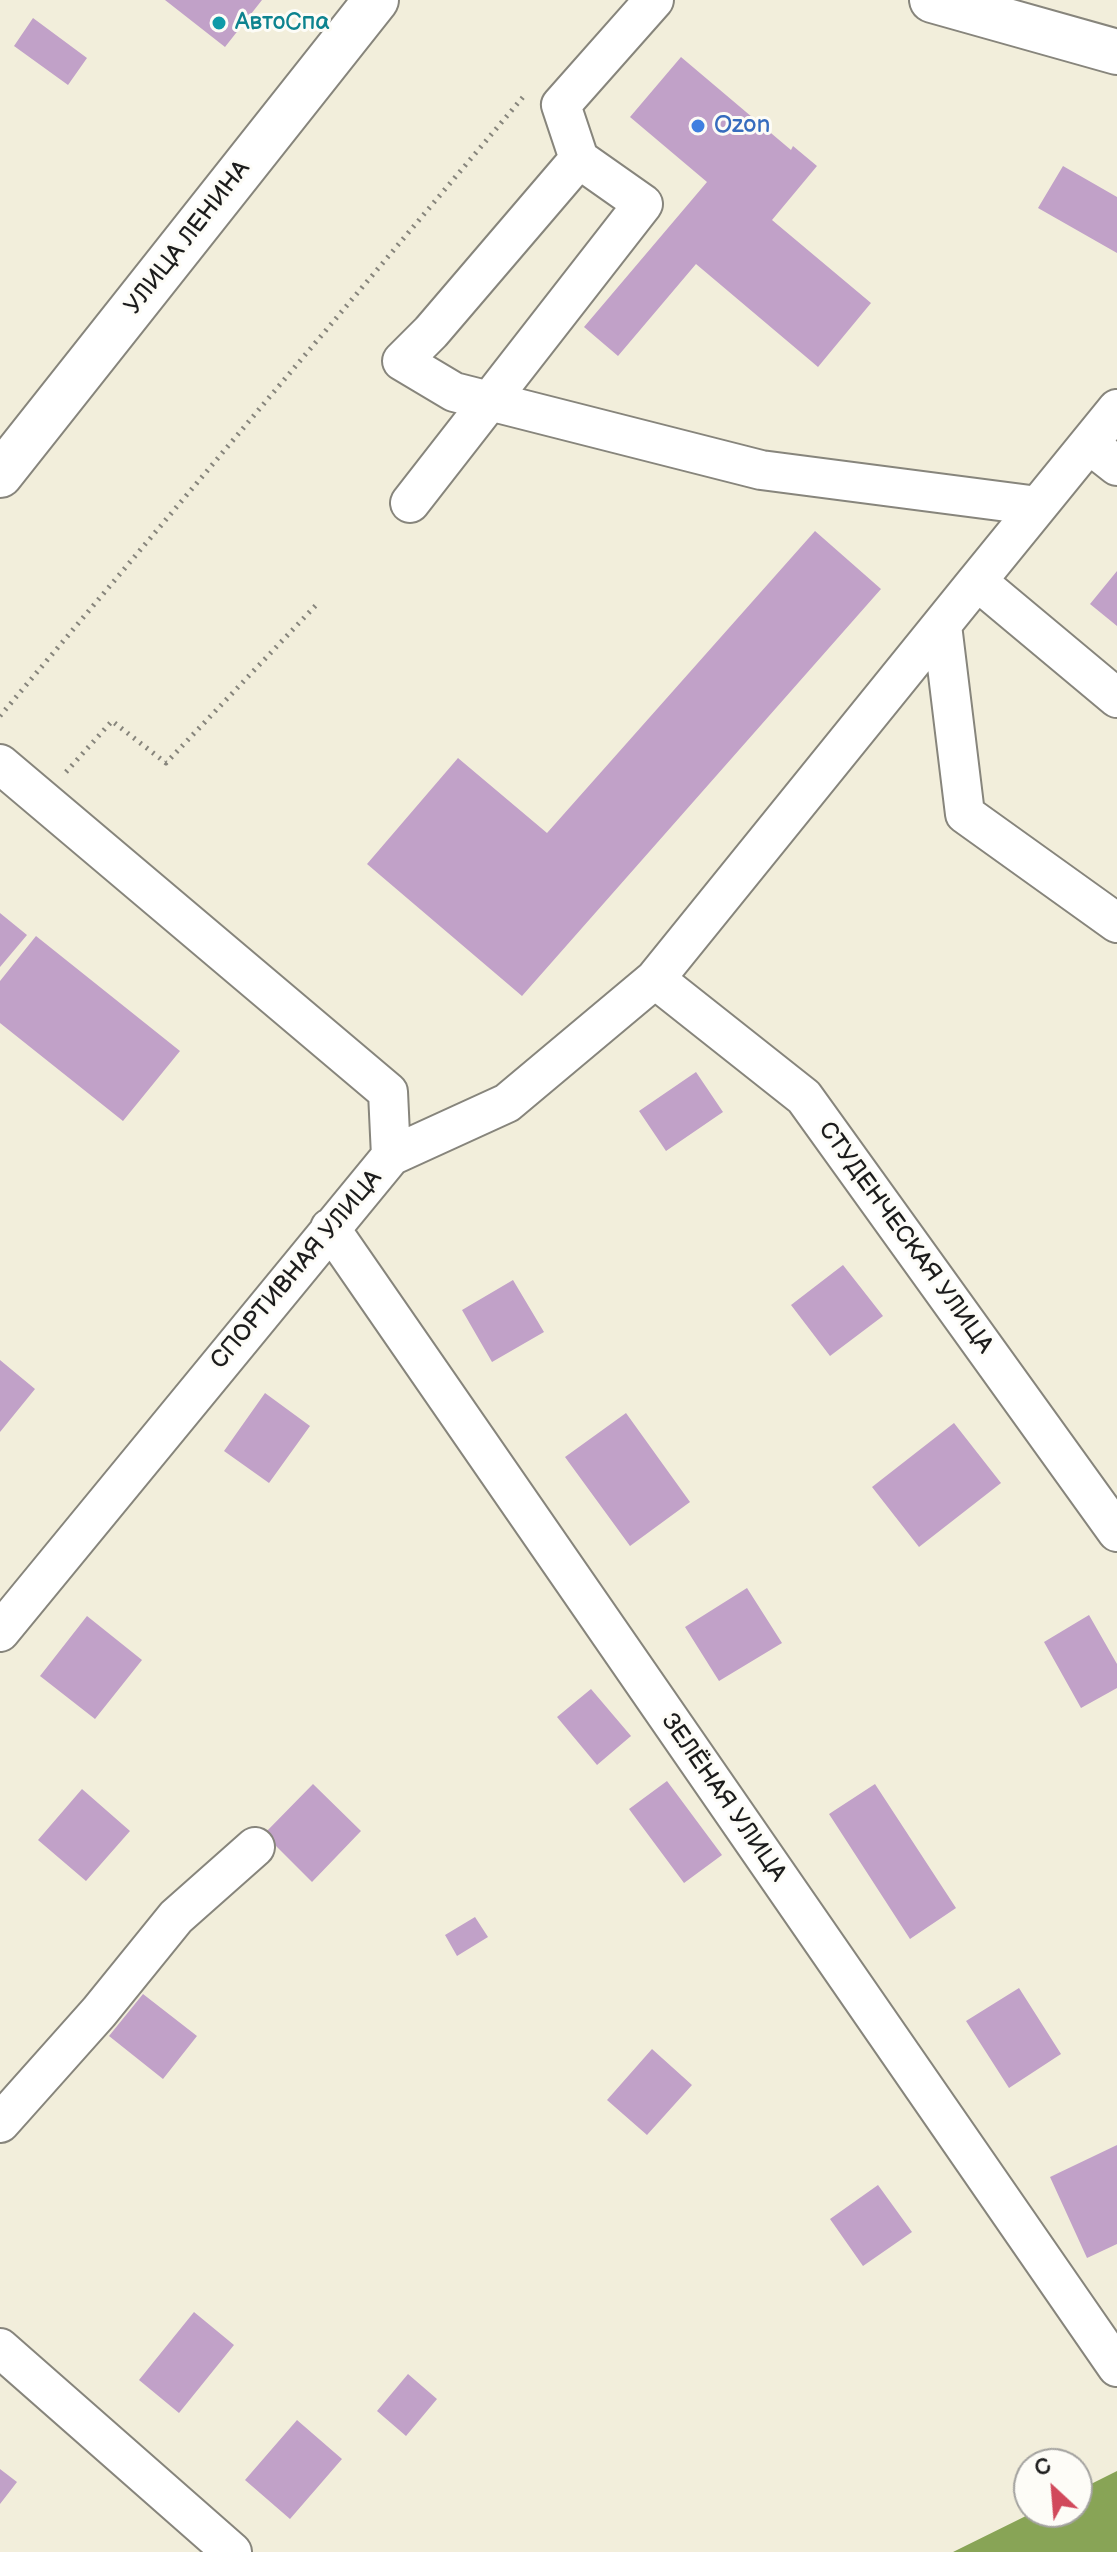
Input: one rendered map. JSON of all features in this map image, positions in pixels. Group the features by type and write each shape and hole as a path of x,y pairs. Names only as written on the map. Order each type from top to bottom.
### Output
{"main road":[{"name":"УЛИЦА ЛЕНИНА","path":"0,475 376,0"},
{"path":"932,0 1117,52"}],"street":[{"path":"410,503 643,204 579,159 561,105 654,0"},
{"path":"579,159 431,332 402,361 454,392 761,470 1038,506"},
{"name":"СПОРТИВНАЯ УЛИЦА","path":"0,1632 391,1156 507,1103 655,979 1038,506 1103,455 1117,409"},
{"path":"977,581 1117,698"},
{"path":"942,625 965,814 1117,923"},
{"path":"0,764 388,1092 391,1156"},
{"name":"СТУДЕНЧЕСКАЯ УЛИЦА","path":"655,979 804,1097 1117,1532"},
{"name":"ЗЕЛЁНАЯ УЛИЦА","path":"330,1228 1117,2367"},
{"path":"0,2123 99,2012 176,1917 255,1847"},
{"path":"0,2348 232,2552"}],"path":[{"path":"0,716 533,85"},
{"path":"41,799 112,721 166,763 319,602"}],"green space":[{"path":"1117,2471 1117,2552 953,2552 1013,2522 1013,2528 1093,2528 1093,2483"}],"building":[{"name":"АвтоСпа","path":"165,0 262,0 225,47"},
{"path":"33,18 87,58 68,85 14,46"},
{"path":"681,57 791,150 793,146 817,166 772,220 871,303 818,367 696,264 618,356 584,327 707,182 630,117"},
{"path":"1063,166 1117,197 1117,253 1038,208"},
{"path":"815,531 881,589 522,996 367,864 458,758 547,833"},
{"path":"1117,571 1117,626 1090,604"},
{"path":"0,913 27,935 0,967"},
{"path":"36,936 180,1051 123,1121 0,1023 0,981"},
{"path":"696,1072 723,1112 666,1151 639,1111"},
{"path":"843,1265 883,1316 830,1356 791,1305"},
{"path":"513,1280 544,1332 492,1362 462,1310"},
{"path":"0,1360 35,1389 0,1432"},
{"path":"265,1393 310,1426 269,1483 224,1451"},
{"path":"626,1413 690,1502 630,1546 565,1457"},
{"path":"954,1423 1001,1483 919,1547 872,1487"},
{"path":"747,1588 782,1643 719,1681 685,1627"},
{"path":"1089,1615 1117,1664 1117,1688 1081,1708 1044,1642"},
{"path":"87,1616 142,1660 95,1719 40,1676"},
{"path":"591,1689 631,1736 597,1765 557,1717"},
{"path":"667,1781 722,1855 684,1883 629,1809"},
{"path":"313,1784 361,1831 312,1882 264,1834"},
{"path":"875,1784 956,1908 910,1939 829,1814"},
{"path":"82,1789 130,1831 86,1881 38,1840"},
{"path":"475,1917 488,1937 457,1956 445,1935"},
{"path":"1019,1988 1061,2054 1009,2088 966,2021"},
{"path":"143,1994 197,2036 163,2079 109,2036"},
{"path":"652,2049 692,2085 647,2135 607,2100"},
{"path":"1117,2145 1117,2244 1087,2258 1050,2177"},
{"path":"878,2185 912,2232 863,2266 830,2219"},
{"path":"194,2312 234,2345 179,2413 139,2380"},
{"path":"408,2374 437,2399 406,2436 377,2411"},
{"path":"297,2420 342,2459 290,2519 245,2480"},
{"path":"0,2469 17,2482 0,2504"}],"place":[{"name":"АвтоСпа","path":"219,23"},
{"name":"Ozon","path":"698,126"}]}
